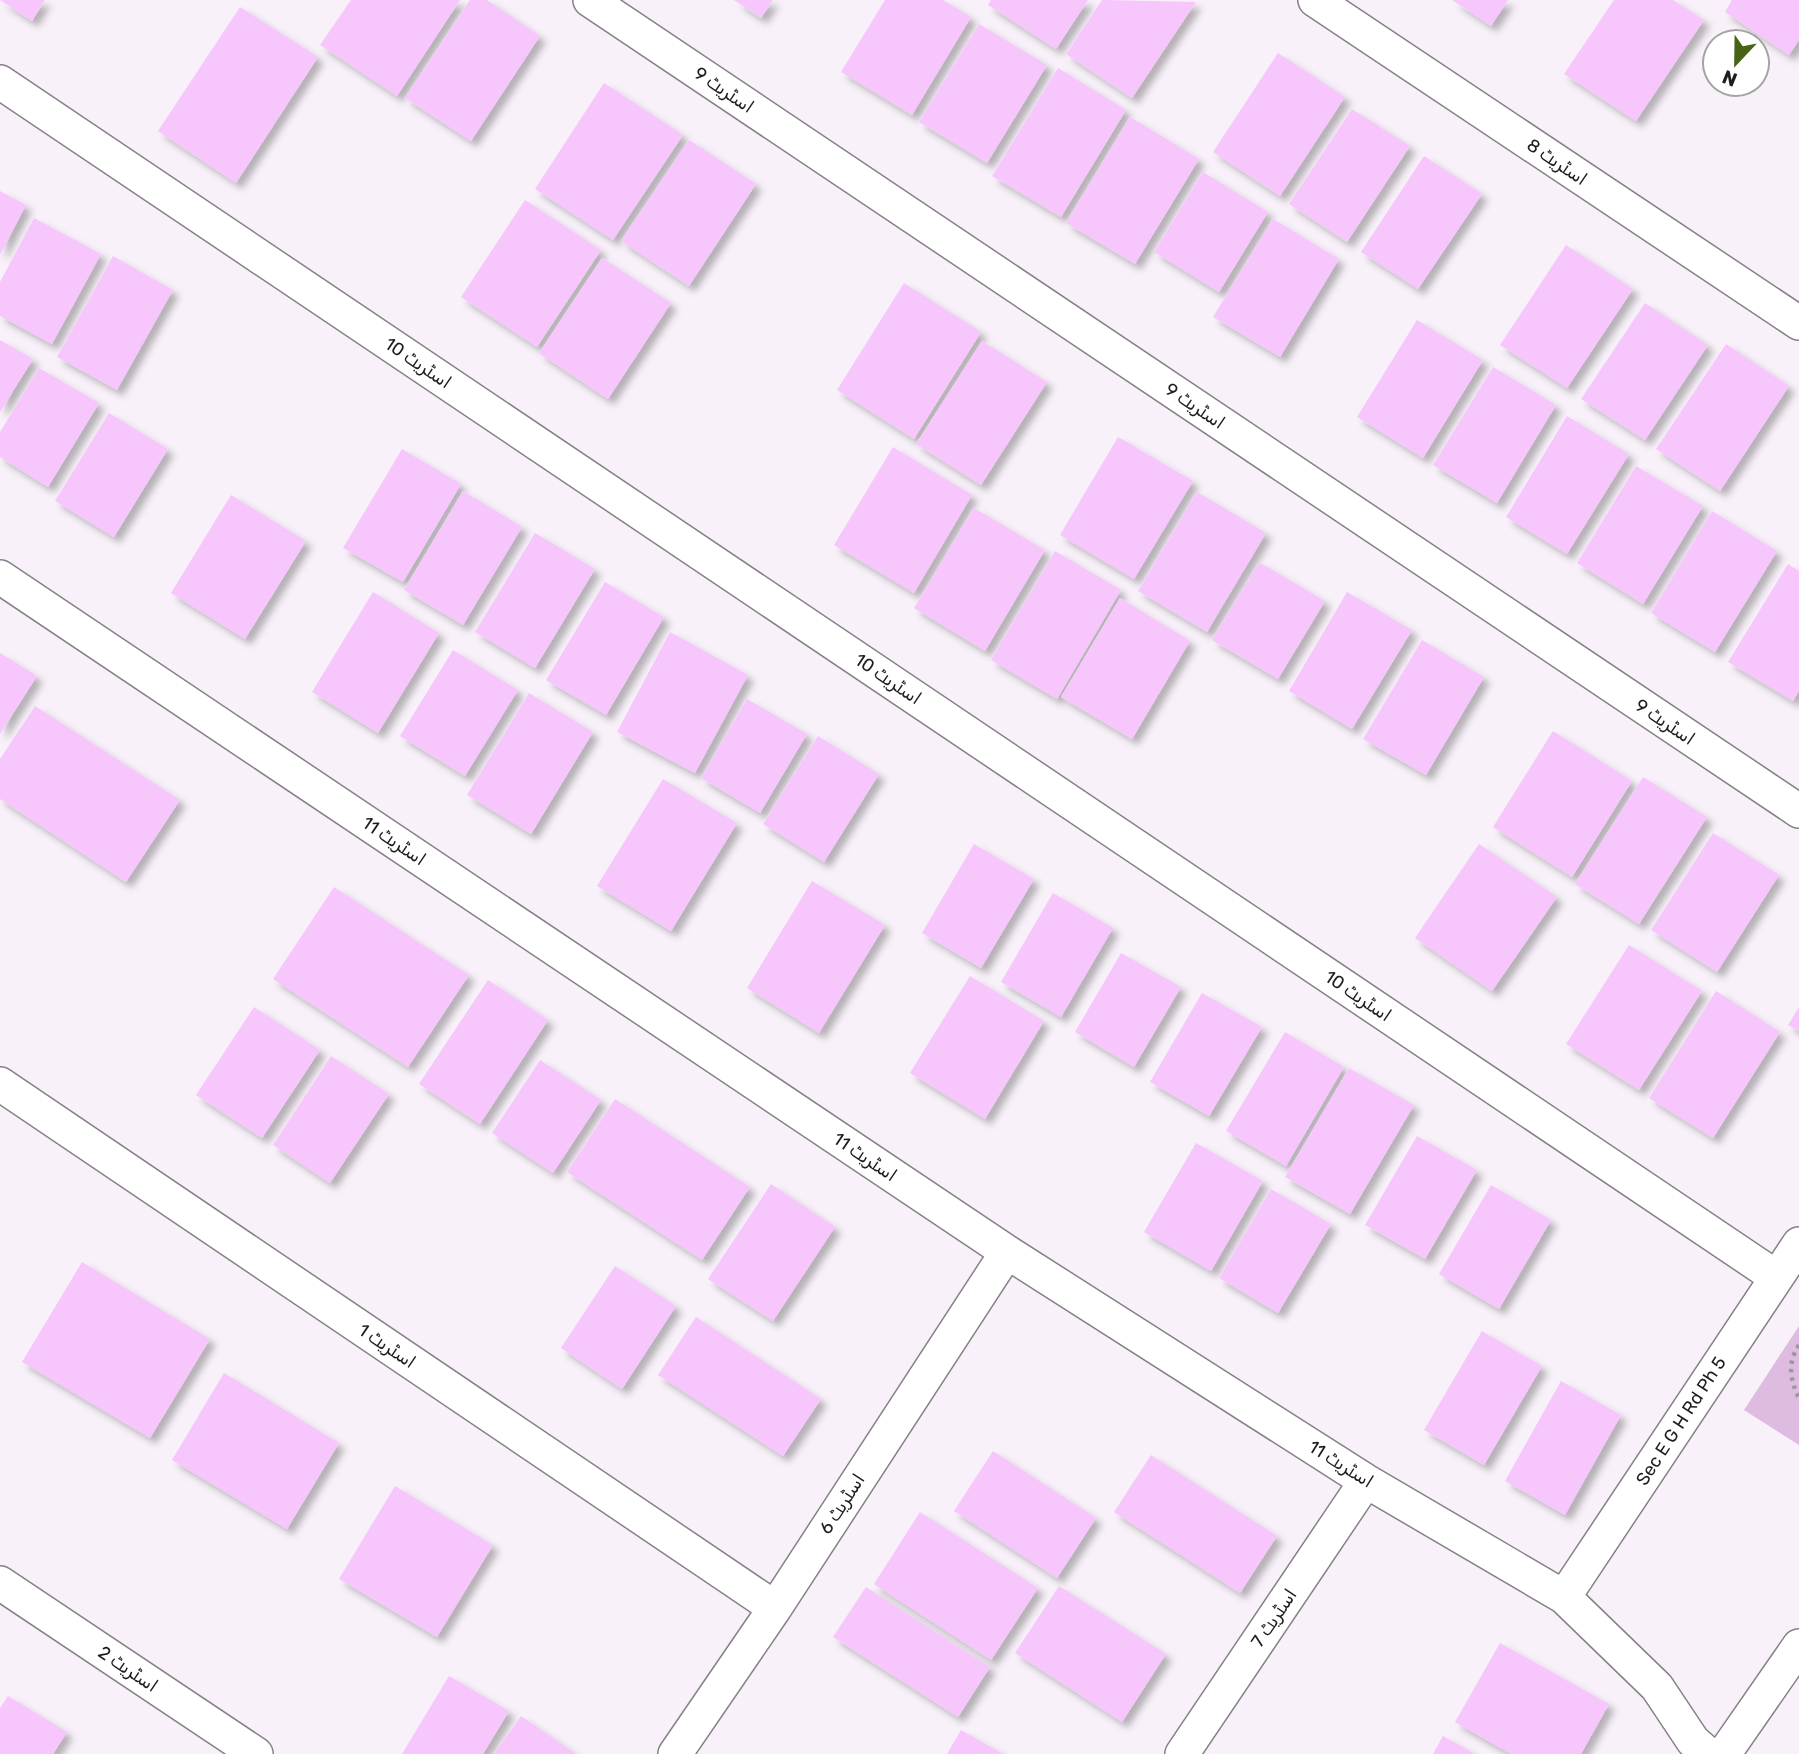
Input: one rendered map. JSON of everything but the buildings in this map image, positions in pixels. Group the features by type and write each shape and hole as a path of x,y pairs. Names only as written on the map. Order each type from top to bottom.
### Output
{"street":[{"name":"اسٹریٹ 9","path":"590,0 1799,811"},
{"name":"اسٹریٹ 8","path":"1315,0 1799,324"},
{"name":"اسٹریٹ 10","path":"0,82 1776,1277"},
{"name":"اسٹریٹ 11","path":"0,577 1006,1252 1366,1481 1564,1597 1657,1687 1695,1750"},
{"name":"اسٹریٹ 1","path":"0,1084 775,1608"},
{"name":"Sec E G H Rd Ph 5","path":"1564,1597 1799,1244"},
{"name":"اسٹریٹ 6","path":"674,1754 775,1608 1006,1252"},
{"name":"اسٹریٹ 7","path":"1182,1754 1366,1481"},
{"name":"اسٹریٹ 2","path":"0,1584 256,1754"},
{"path":"1724,1754 1799,1646"}],"path":[{"path":"1799,1345 1793,1355 1790,1379 1799,1398"}],"shaded area":[{"path":"1799,1326 1799,1445 1744,1410"}]}
